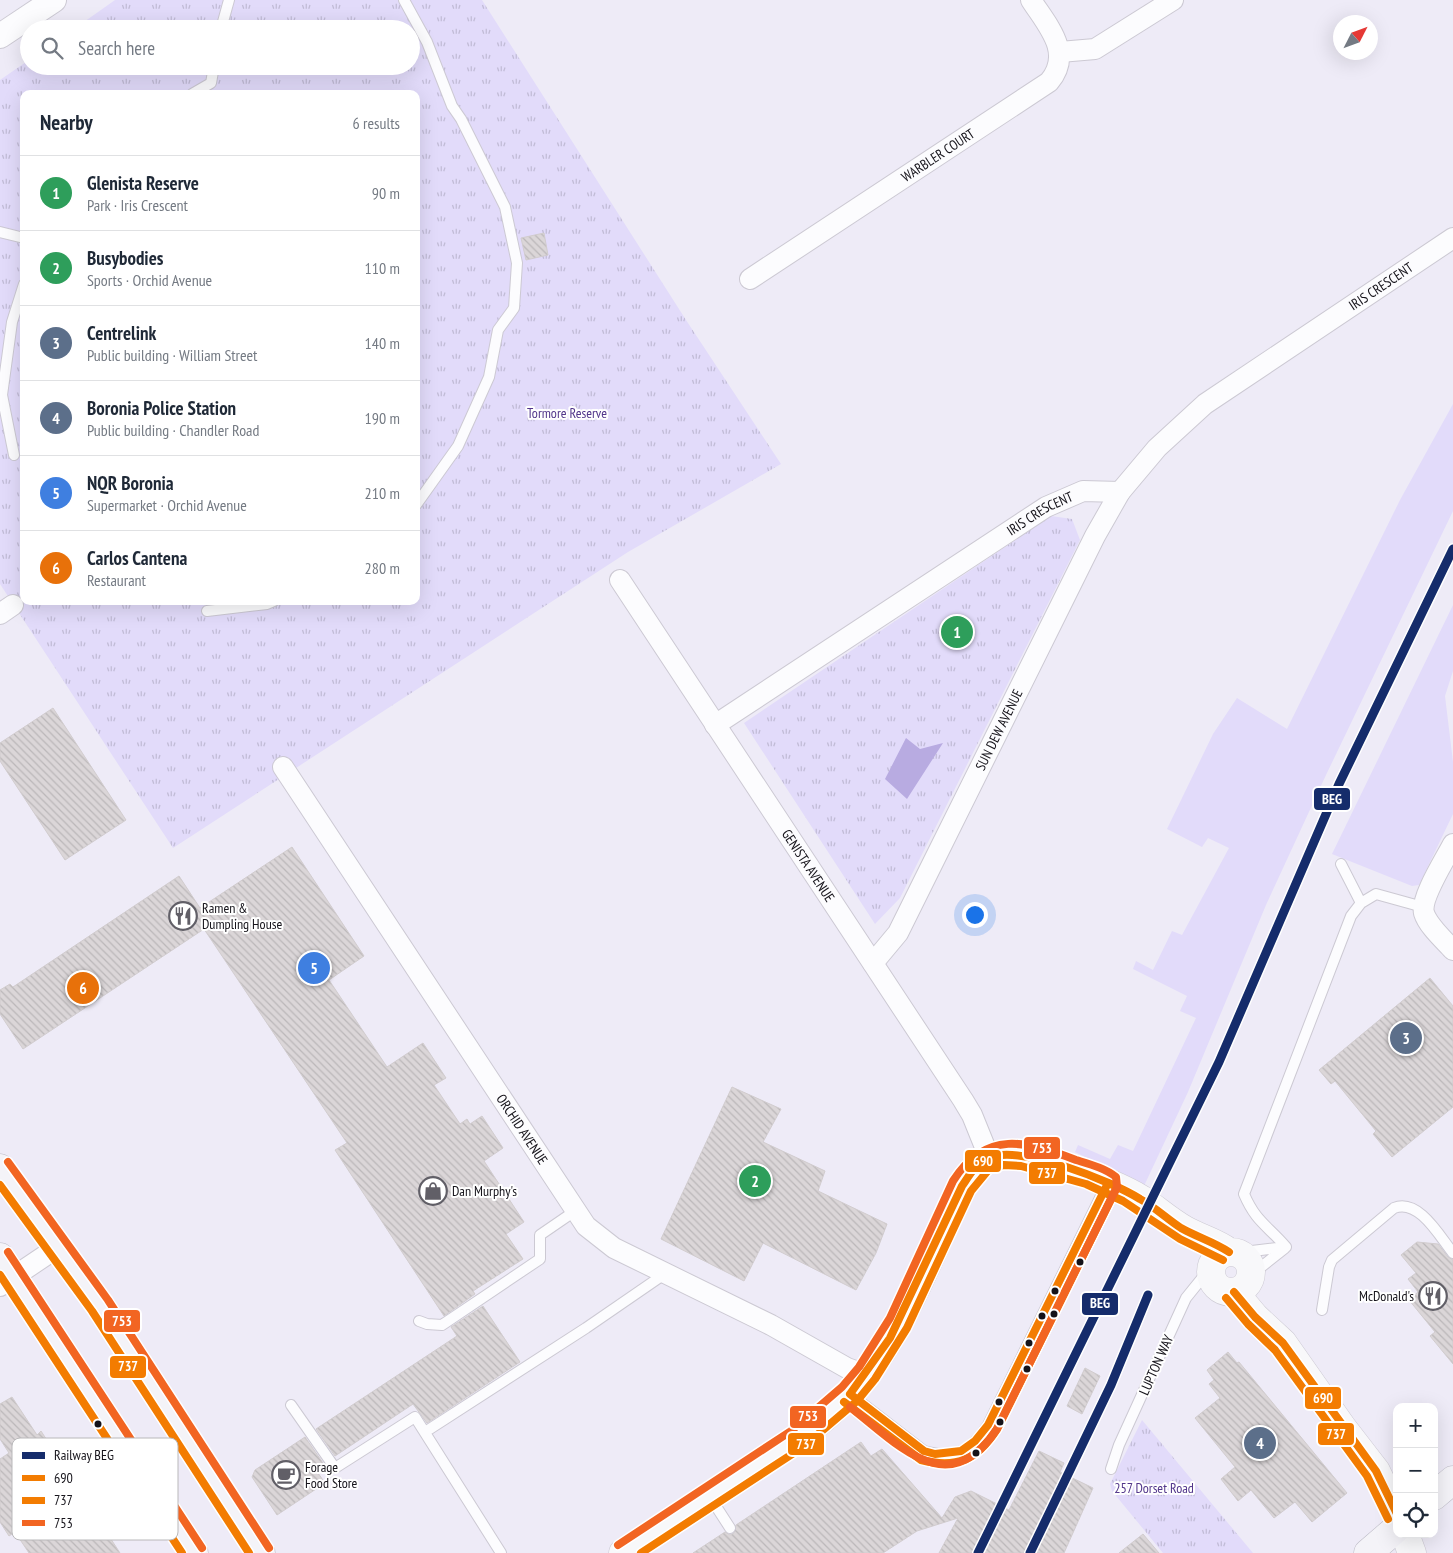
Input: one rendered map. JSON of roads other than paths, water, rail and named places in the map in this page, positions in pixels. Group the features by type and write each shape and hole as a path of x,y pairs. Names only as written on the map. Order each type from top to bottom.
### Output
{"main road":[{"path":"623,1553 824,1420 858,1384 890,1338 970,1172 989,1157 999,1154 1040,1159 1108,1183 1140,1198 1184,1230 1201,1254 1222,1259 1246,1260 1250,1266 1245,1282 1276,1334 1342,1427 1376,1471 1393,1507"},
{"path":"0,1168 100,1305 261,1553"},
{"path":"1222,1259 1211,1274 1216,1286 1221,1290 1245,1282"},
{"path":"4,1274 116,1438"},
{"path":"1438,1493 1453,1480"},
{"path":"178,1530 194,1553"},
{"path":"1368,1553 1393,1531"},
{"path":"1406,1538 1412,1553"}],"street":[{"path":"24,20 54,0"},
{"path":"1031,0 1054,36 1060,52 1095,49 1173,0"},
{"path":"0,36 20,23"},
{"name":"WARBLER COURT","path":"750,280 1048,82 1057,70 1060,52"},
{"name":"IRIS CRESCENT","path":"715,725 1046,507 1083,491 1120,492 1157,448 1205,404 1453,238"},
{"name":"SUN DEW AVENUE","path":"873,963 898,933 1095,536 1120,492"},
{"name":"GENISTA AVENUE","path":"620,580 968,1108 989,1157"},
{"name":"ORCHID AVENUE","path":"282,767 586,1226 600,1238 666,1274 771,1325 847,1368 858,1384"},
{"path":"1453,844 1426,896 1423,907 1429,921 1453,950"},
{"path":"4,1274 58,1247"}],"lane":[{"path":"223,20 229,0"},
{"path":"404,0 415,20"},
{"path":"420,29 427,42 452,106 461,119 505,207 517,263 514,308 498,330 489,377 458,446 420,499"},
{"path":"199,90 211,83 212,75"},
{"path":"0,232 20,237"},
{"path":"14,455 2,395 12,322 20,297"},
{"path":"207,611 258,605"},
{"path":"1341,864 1361,903"},
{"path":"1286,1247 1260,1223 1251,1210 1244,1194 1351,916 1361,903 1376,894 1423,907"},
{"path":"858,1384 924,1451 935,1454 956,1454 975,1443 988,1425 1108,1183"},
{"path":"1322,1310 1328,1267 1332,1260 1394,1208 1405,1206 1416,1210 1453,1253"},
{"path":"419,1321 427,1324 442,1325 540,1259 540,1235 575,1211"},
{"path":"1222,1259 1286,1247"},
{"path":"1245,1282 1286,1247"},
{"name":"LUPTON WAY","path":"1111,1468 1119,1445 1186,1298 1222,1259"},
{"path":"425,1432 666,1274"},
{"path":"291,1405 335,1468 415,1417 501,1553"},
{"path":"709,1497 730,1528"}],"rail line":[{"name":"BEG","path":"978,1553 1219,1062 1339,784 1453,549"},
{"name":"BEG","path":"1030,1553 1111,1385 1148,1295"}],"place":[{"name":"Glenista Reserve","path":"957,632"},
{"name":"Ramen & Dumpling House","path":"183,916"},
{"name":"NQR Boronia","path":"314,968"},
{"name":"Carlos Cantena","path":"83,988"},
{"name":"Centrelink","path":"1406,1038"},
{"name":"Busybodies","path":"755,1181"},
{"name":"Dan Murphy's","path":"433,1191"},
{"name":"McDonald's","path":"1433,1296"},
{"name":"Boronia Police Station","path":"1260,1443"},
{"name":"Forage Food Store","path":"286,1475"}],"park label":[{"name":"Tormore Reserve","path":"567,413"},
{"name":"257 Dorset Road","path":"1154,1488"}]}
